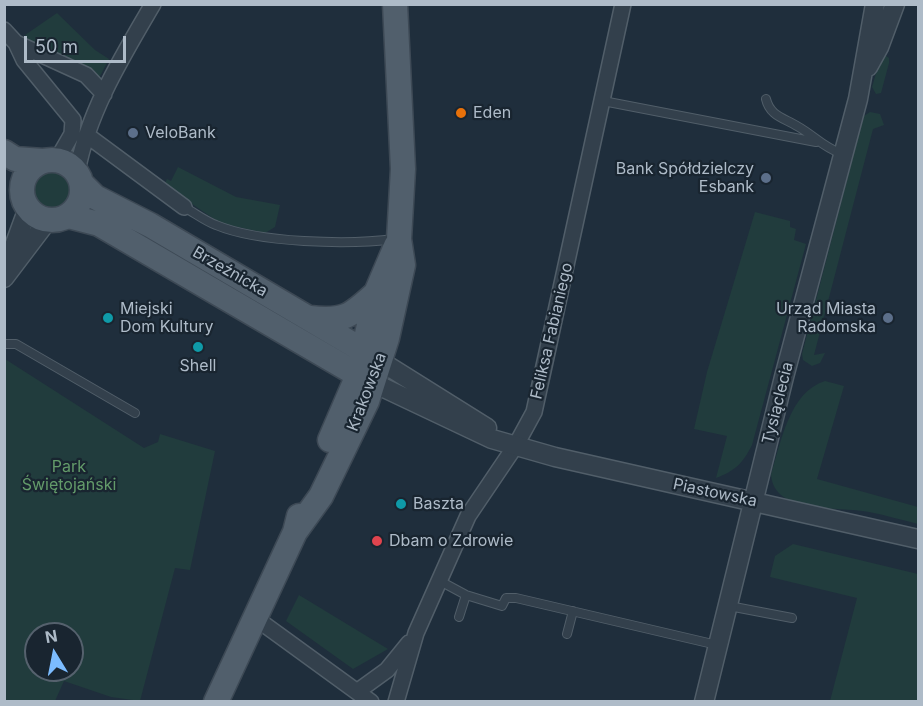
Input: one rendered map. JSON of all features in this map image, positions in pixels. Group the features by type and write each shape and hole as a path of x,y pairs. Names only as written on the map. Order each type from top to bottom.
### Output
{"main road":[{"name":"Krakowska","path":"368,368 403,265 399,239 403,169 395,4"},
{"path":"4,152 15,159 65,170"},
{"path":"42,209 80,202 65,170"},
{"path":"42,209 26,176 65,170"},
{"name":"Brzeźnicka","path":"65,170 95,197 150,225 341,338 368,368"},
{"path":"4,171 42,209"},
{"name":"Brzeźnicka","path":"42,209 99,224 368,368"},
{"name":"Krakowska","path":"216,702 295,532 321,496 360,416 376,294 399,239"},
{"path":"310,318 344,319 357,312 376,294"}],"street":[{"path":"65,170 88,136 115,68 153,4"},
{"name":"Feliksa Fabianiego","path":"396,702 416,633 468,516 534,412 623,4"},
{"name":"Tysiąclecia","path":"704,702 753,501 865,71 867,43 875,4"},
{"name":"Tysiąclecia","path":"865,71 879,47 895,4"},
{"path":"4,30 16,43 24,60 73,120 65,170"},
{"path":"16,43 86,75 104,94"},
{"path":"73,120 94,118"},
{"path":"88,136 184,207"},
{"path":"4,273 42,209"},
{"path":"4,278 42,209"},
{"name":"Piastowska","path":"368,368 469,430 514,445 555,457 918,539"},
{"path":"254,617 371,702"},
{"name":"Feliksa Fabianiego","path":"358,691 387,670 416,633"}],"lane":[{"path":"766,99 775,115 798,126 816,142"},
{"path":"603,101 816,142 843,154"},
{"path":"184,207 217,226 250,234 278,238 375,242 399,239"},
{"path":"4,344 16,344 135,413"},
{"path":"440,581 466,595 502,606 506,598 516,598 718,645"},
{"path":"459,617 466,595"},
{"path":"729,606 792,618"},
{"path":"567,634 573,611"}],"green space":[{"path":"57,13 95,50 109,59 99,78 34,46 25,35"},
{"path":"882,53 889,58 889,63 881,93 876,94 872,87"},
{"path":"870,112 880,114 884,125 873,129 814,355 825,353 820,363 812,366 803,360 802,354 860,130 864,116"},
{"path":"178,167 236,197 280,205 275,227 265,233 220,223 164,185 167,179 171,181"},
{"path":"52,169 67,175 73,190 67,205 52,211 37,205 31,190 37,175"},
{"path":"755,212 790,221 790,227 796,229 794,240 806,244 752,445 738,466 716,478 727,436 694,429 707,372"},
{"name":"Park Świętojański","path":"5,359 144,448 158,442 160,434 215,451 190,570 175,568 140,701 111,697 67,682 84,682 84,622 24,622 24,682 64,682 55,701 5,701"},
{"path":"825,381 844,386 817,479 918,507 918,524 869,512 810,506 783,496 775,487 771,474 788,420 803,396 813,387"},
{"path":"793,544 918,574 918,701 830,701 857,598 770,577 775,556"},
{"path":"299,595 388,649 353,669 286,621"}],"place":[{"name":"Eden","path":"461,113"},
{"name":"VeloBank","path":"133,133"},
{"name":"Bank Spółdzielczy Esbank","path":"766,178"},
{"name":"Miejski Dom Kultury","path":"108,318"},
{"name":"Urząd Miasta Radomska","path":"888,318"},
{"name":"Shell","path":"198,347"},
{"name":"Baszta","path":"401,504"},
{"name":"Dbam o Zdrowie","path":"377,541"}]}
